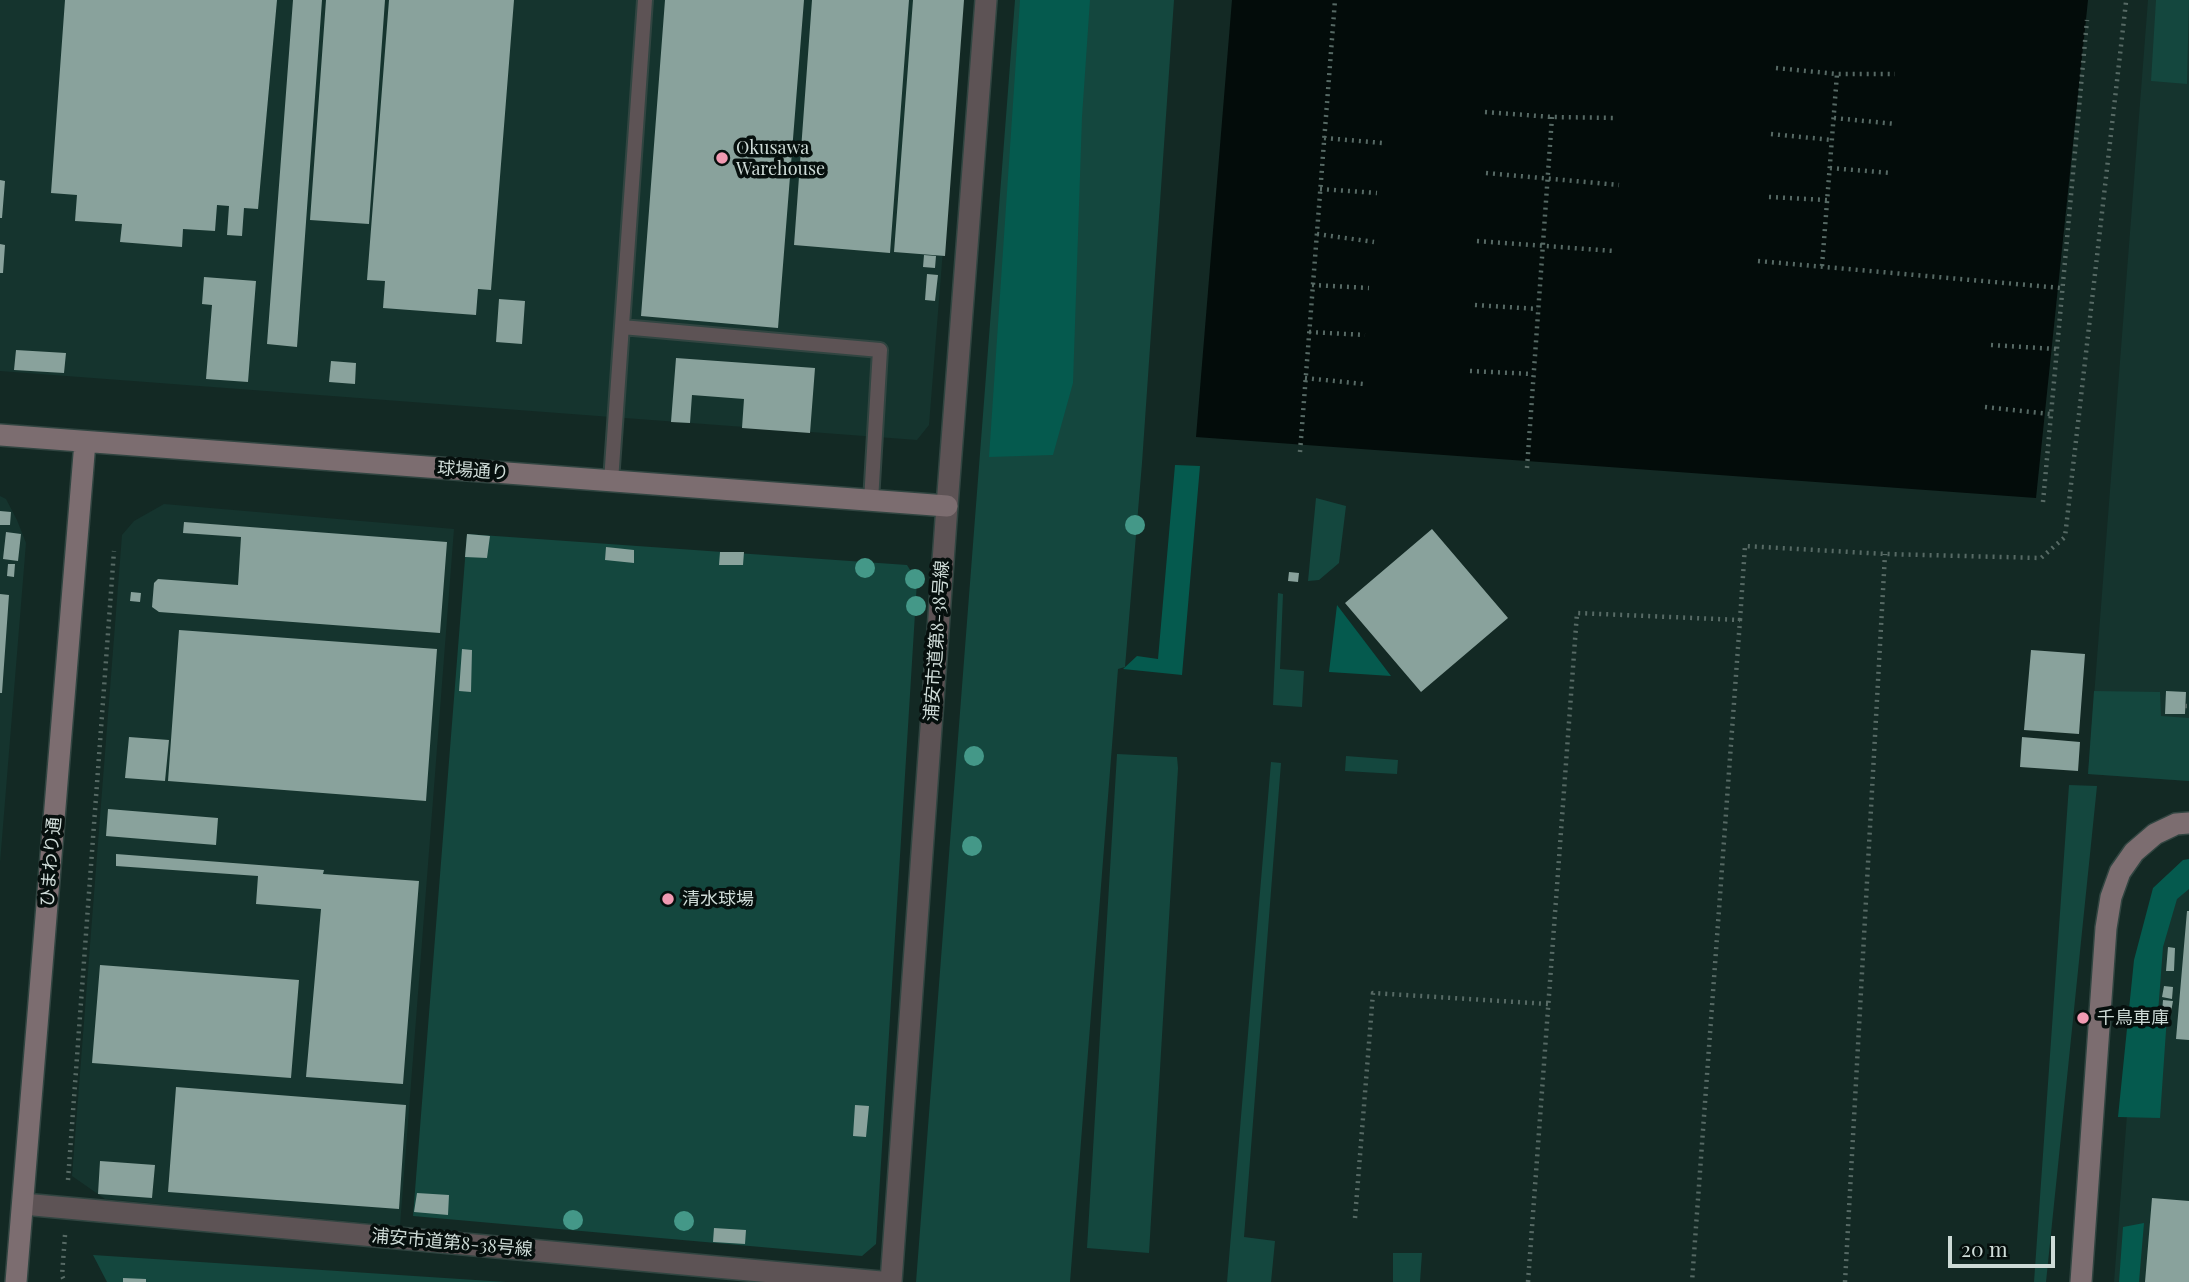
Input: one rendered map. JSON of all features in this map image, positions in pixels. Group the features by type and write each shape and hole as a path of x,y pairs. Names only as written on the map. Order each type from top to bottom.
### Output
{"street":[{"name":"浦安市道第8-38号線","path":"891,1282 986,0"},
{"name":"球場通り","path":"0,435 947,506"},
{"name":"ひまわり通","path":"16,1282 85,442"},
{"path":"2081,1282 2106,928 2111,897 2120,872 2134,852 2155,834 2176,824 2189,823"},
{"name":"浦安市道第8-38号線","path":"23,1204 881,1282"}],"lane":[{"path":"611,481 645,0"},
{"path":"622,327 880,350 872,501"}],"path":[{"path":"1300,452 1335,0"},
{"path":"1692,1282 1745,546 1885,554 2040,558 2065,537 2126,2"},
{"path":"2043,502 2087,20"},
{"path":"1776,68 1837,74 1895,74"},
{"path":"1822,266 1837,74"},
{"path":"1485,112 1616,118"},
{"path":"1527,468 1552,117"},
{"path":"1834,118 1896,124"},
{"path":"1771,134 1832,140"},
{"path":"1324,138 1383,144"},
{"path":"1830,168 1891,173"},
{"path":"1486,173 1619,185"},
{"path":"1320,189 1377,193"},
{"path":"1769,197 1827,200"},
{"path":"1317,234 1374,242"},
{"path":"1477,241 1614,251"},
{"path":"1758,261 2061,288"},
{"path":"1312,285 1369,288"},
{"path":"1475,305 1538,309"},
{"path":"1309,332 1365,335"},
{"path":"1991,345 2056,349"},
{"path":"1470,371 1533,374"},
{"path":"1305,379 1364,384"},
{"path":"1985,407 2051,414"},
{"path":"65,1282 62,1276 66,1207 114,551"},
{"path":"1845,1282 1885,554"},
{"path":"1528,1282 1577,613 1740,620"},
{"path":"1355,1218 1373,993 1548,1004"}],"shaded area":[{"path":"0,0 963,0 929,425 917,440 0,371"},
{"path":"1232,0 2088,0 2036,498 1196,437"},
{"path":"2148,0 2189,0 2189,781 2088,774"},
{"path":"0,496 6,499 26,543 0,863"},
{"path":"164,504 454,529 400,1226 105,1199 72,1176 122,535 134,521"},
{"path":"2189,864 2189,1282 2114,1282 2139,960"}],"green space":[{"path":"1015,0 1174,0 1142,463 1125,667 1118,669 1070,1282 916,1282"},
{"path":"1020,0 1090,0 1082,117 1073,383 1053,455 989,457"},
{"path":"2156,0 2189,0 2187,84 2151,81"},
{"path":"1175,465 1200,466 1182,675 1123,669 1137,656 1158,659"},
{"path":"1316,498 1346,506 1339,563 1319,580 1308,581"},
{"name":"清水球場","path":"467,534 907,565 917,581 876,1244 862,1256 413,1216"},
{"path":"1278,593 1283,594 1280,669 1304,671 1302,707 1273,705"},
{"path":"1337,605 1391,676 1329,672"},
{"path":"2094,691 2160,692 2161,716 2189,718 2189,781 2088,774"},
{"path":"1117,754 1177,757 1178,768 1149,1253 1087,1248"},
{"path":"1346,756 1398,760 1397,774 1345,771"},
{"path":"1271,762 1281,763 1244,1237 1275,1241 1271,1282 1227,1282"},
{"path":"2069,785 2097,786 2046,1282 2034,1282"},
{"path":"2189,859 2189,889 2177,899 2163,947 2158,1013 2167,1016 2160,1118 2118,1117 2134,960 2153,888 2183,860"},
{"path":"2144,1223 2139,1282 2119,1282 2123,1227"},
{"path":"1393,1253 1422,1253 1420,1282 1393,1282"},
{"path":"93,1255 506,1282 107,1282"}],"building":[{"path":"65,0 277,0 258,209 244,208 242,236 227,235 229,206 217,205 215,231 183,229 182,247 120,242 122,224 75,221 77,195 51,193"},
{"path":"293,0 322,0 297,347 267,344"},
{"path":"326,0 385,0 369,224 310,220"},
{"path":"389,0 514,0 491,290 478,289 476,315 383,308 385,281 367,280"},
{"name":"Okusawa Warehouse","path":"665,0 804,0 778,328 641,316"},
{"path":"812,0 909,0 890,253 794,245"},
{"path":"913,0 964,0 945,256 894,252"},
{"path":"0,180 5,181 2,218 0,218"},
{"path":"0,244 5,245 3,273 0,273"},
{"path":"924,255 936,256 935,268 923,267"},
{"path":"927,274 938,275 935,301 925,300"},
{"path":"204,277 256,281 248,382 206,379 212,305 202,304"},
{"path":"499,299 525,301 522,344 496,342"},
{"path":"16,350 66,353 64,373 14,370"},
{"path":"676,358 815,368 810,433 742,428 744,399 692,395 690,423 671,422"},
{"path":"331,361 356,363 355,384 329,382"},
{"path":"0,511 11,512 10,525 0,525"},
{"path":"184,522 447,542 440,633 159,612 152,607 154,583 158,579 238,585 241,537 183,533"},
{"path":"1432,529 1508,618 1421,692 1345,603"},
{"path":"6,532 21,534 18,561 3,559"},
{"path":"467,534 490,536 487,558 465,557"},
{"path":"606,547 634,550 634,563 605,560"},
{"path":"720,552 744,552 743,565 719,565"},
{"path":"8,564 15,564 14,577 7,576"},
{"path":"1289,572 1299,573 1298,582 1288,581"},
{"path":"131,592 141,593 140,602 130,601"},
{"path":"0,594 9,595 2,693 0,693"},
{"path":"179,630 437,649 426,801 168,781"},
{"path":"462,649 472,650 471,692 459,691"},
{"path":"2031,650 2085,654 2079,734 2024,730"},
{"path":"2166,691 2186,692 2185,714 2165,714"},
{"path":"129,737 169,740 165,781 125,778"},
{"path":"2022,737 2080,742 2078,771 2020,767"},
{"path":"108,809 218,818 216,845 106,836"},
{"path":"116,854 324,870 323,874 419,881 403,1084 306,1077 321,909 256,904 258,876 116,866"},
{"path":"2189,911 2189,1040 2176,1039"},
{"path":"2168,947 2175,948 2174,971 2166,971"},
{"path":"100,965 299,980 291,1078 92,1063"},
{"path":"2164,986 2173,987 2172,999 2162,997"},
{"path":"2163,1000 2173,1001 2171,1012 2162,1012"},
{"path":"176,1087 406,1105 399,1209 168,1192"},
{"path":"855,1105 869,1106 866,1137 853,1136"},
{"path":"100,1161 155,1165 152,1198 98,1194"},
{"path":"417,1193 449,1195 448,1215 414,1212"},
{"path":"2152,1198 2189,1201 2189,1282 2145,1282"},
{"path":"714,1228 746,1230 745,1244 713,1242"},
{"path":"123,1278 146,1279 146,1282 123,1282"}],"place":[{"name":"Okusawa Warehouse","path":"722,158"},
{"name":"清水球場","path":"668,899"},
{"name":"千鳥車庫","path":"2083,1018"}]}
